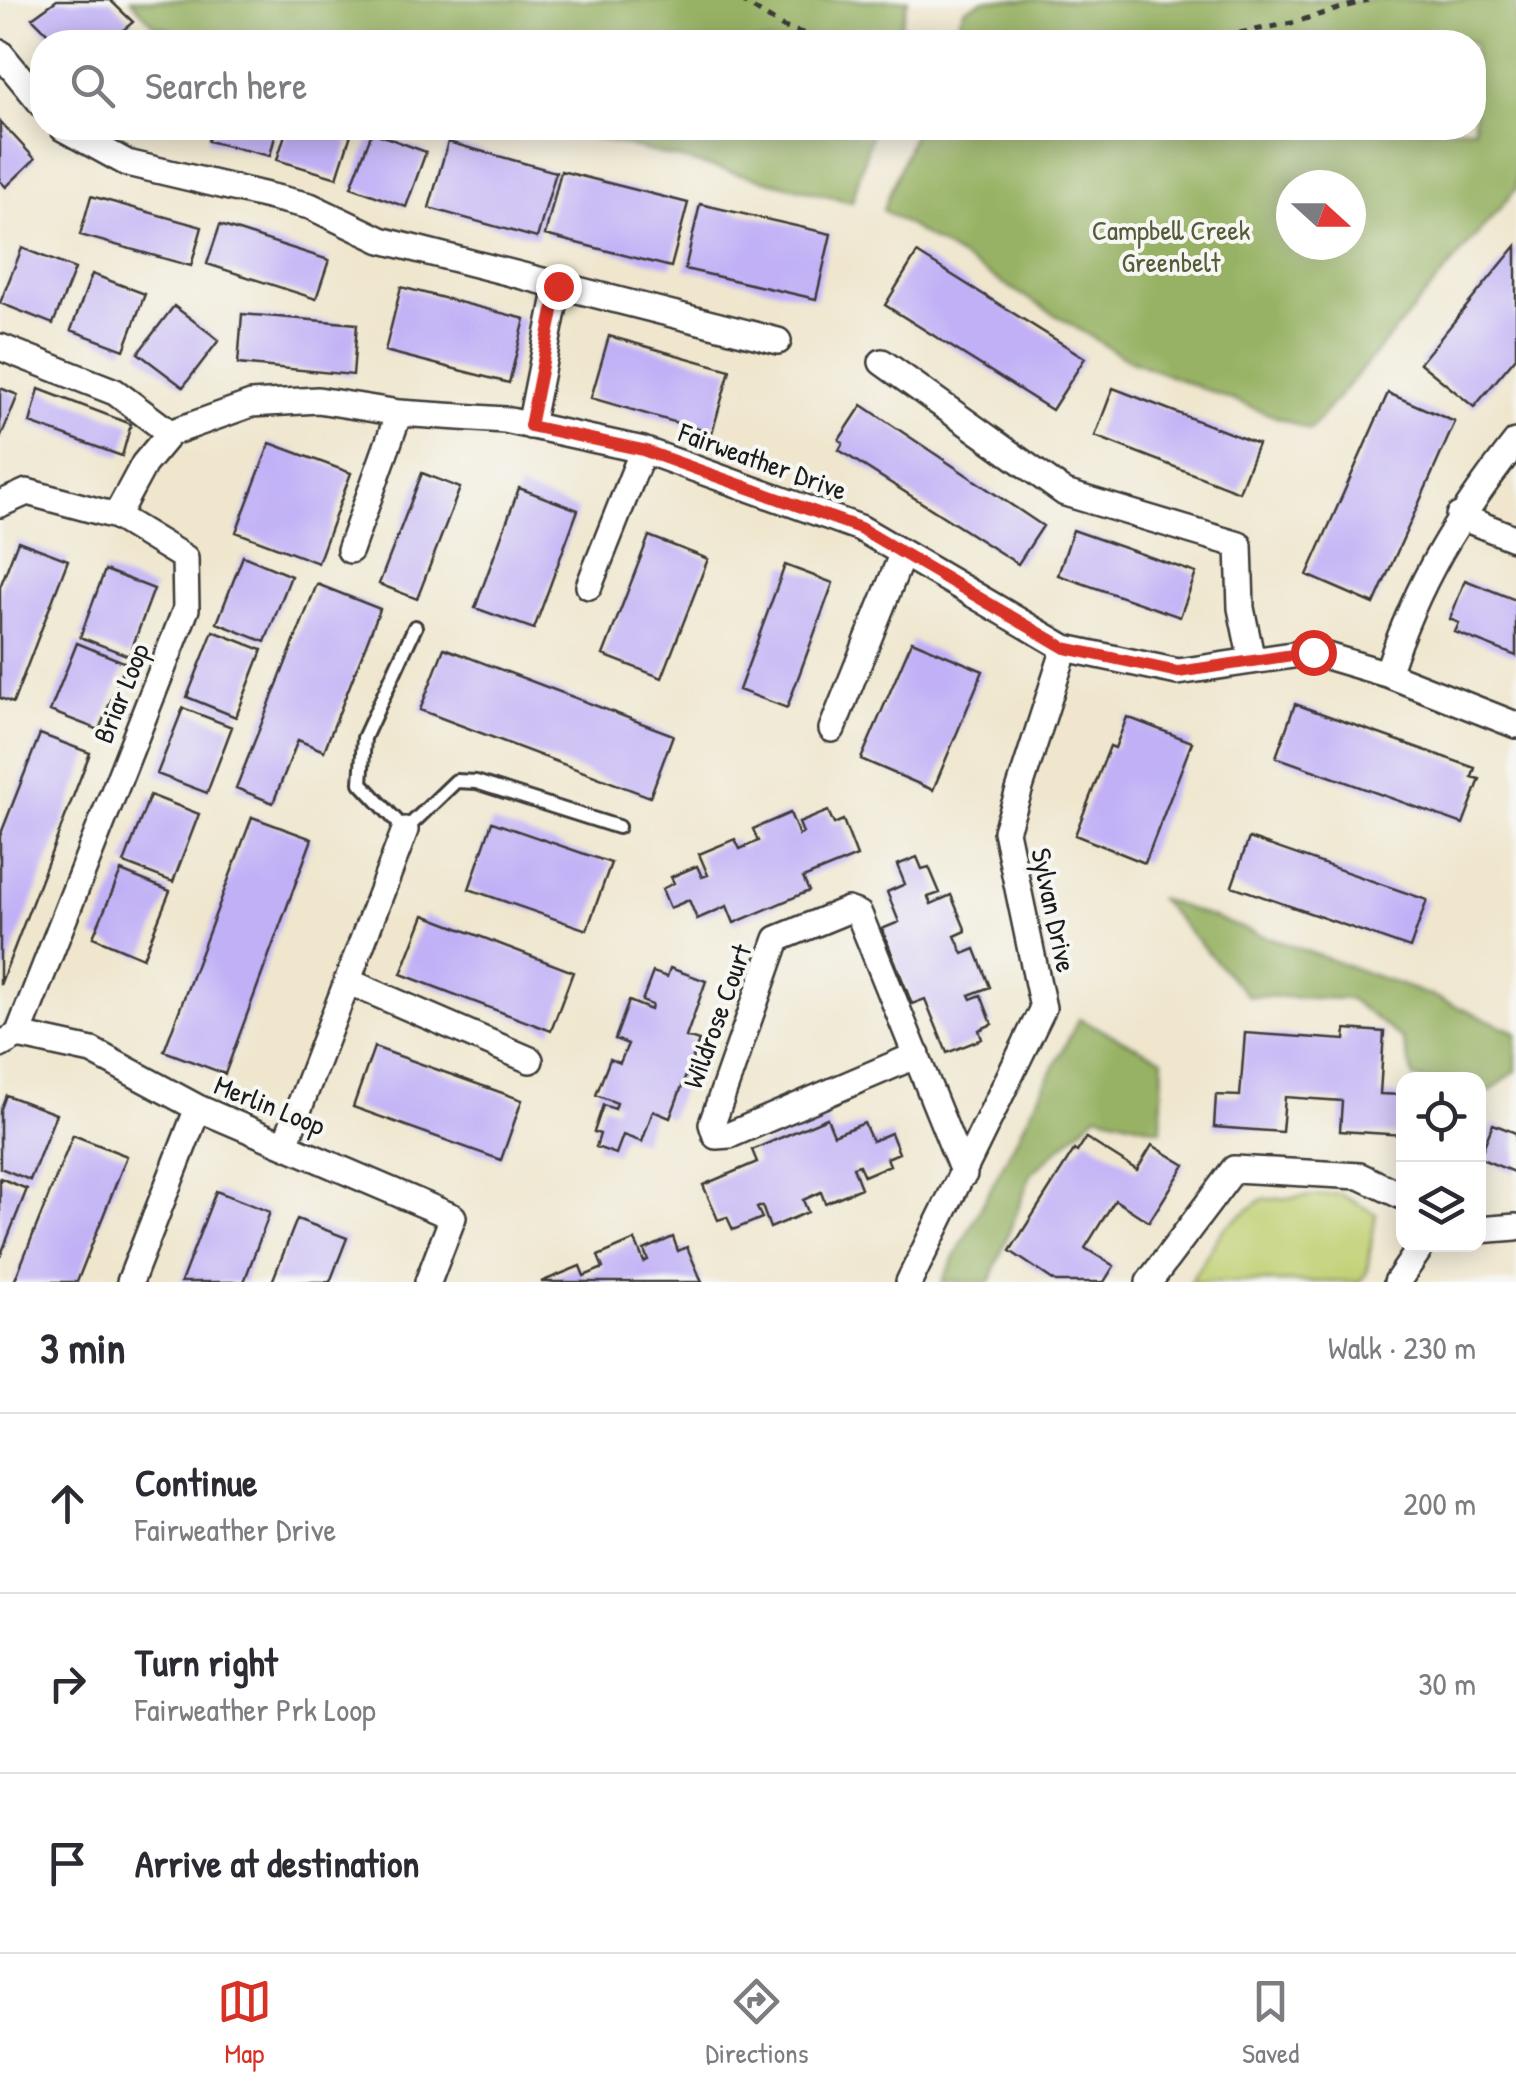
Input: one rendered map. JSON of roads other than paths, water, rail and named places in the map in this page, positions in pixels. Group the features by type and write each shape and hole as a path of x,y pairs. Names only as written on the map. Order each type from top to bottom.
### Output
{"street":[{"path":"0,54 30,90"},
{"path":"85,140 127,163 310,206 382,240 778,341"},
{"path":"530,426 558,286"},
{"path":"0,347 115,392 170,433 144,464 116,516"},
{"path":"882,362 1065,493 1239,545 1242,608 1252,662"},
{"name":"Fairweather Drive","path":"170,433 251,404 318,400 399,413 530,426 643,450 860,528 1065,648 1178,672 1313,652 1388,674 1516,726"},
{"path":"350,550 399,413"},
{"path":"1388,674 1409,608 1458,516 1516,442"},
{"path":"590,586 643,450"},
{"name":"Briar Loop","path":"0,504 27,492 116,516 184,558 186,609 9,1040"},
{"path":"1458,516 1516,539"},
{"path":"832,729 902,555"},
{"name":"Sylvan Drive","path":"909,1282 1044,1008 1006,831 1065,648"},
{"path":"286,1142 405,830"},
{"name":"Wildrose Court","path":"916,1054 730,1135 716,1136 712,1124 777,939 848,910 859,914 916,1054 964,1174"},
{"path":"347,982 530,1060"},
{"name":"Merlin Loop","path":"9,1040 92,1050 198,1108 286,1142 453,1216 428,1282"},
{"path":"130,1282 198,1108"},
{"path":"1149,1282 1234,1169 1360,1176 1396,1193"},
{"path":"1486,1229 1516,1227"},
{"path":"1396,1282 1417,1252"}],"lane":[{"path":"415,627 364,738 361,783 405,830 456,782 476,782 618,828"}],"park label":[{"name":"Campbell Creek Greenbelt","path":"1171,246"}]}
